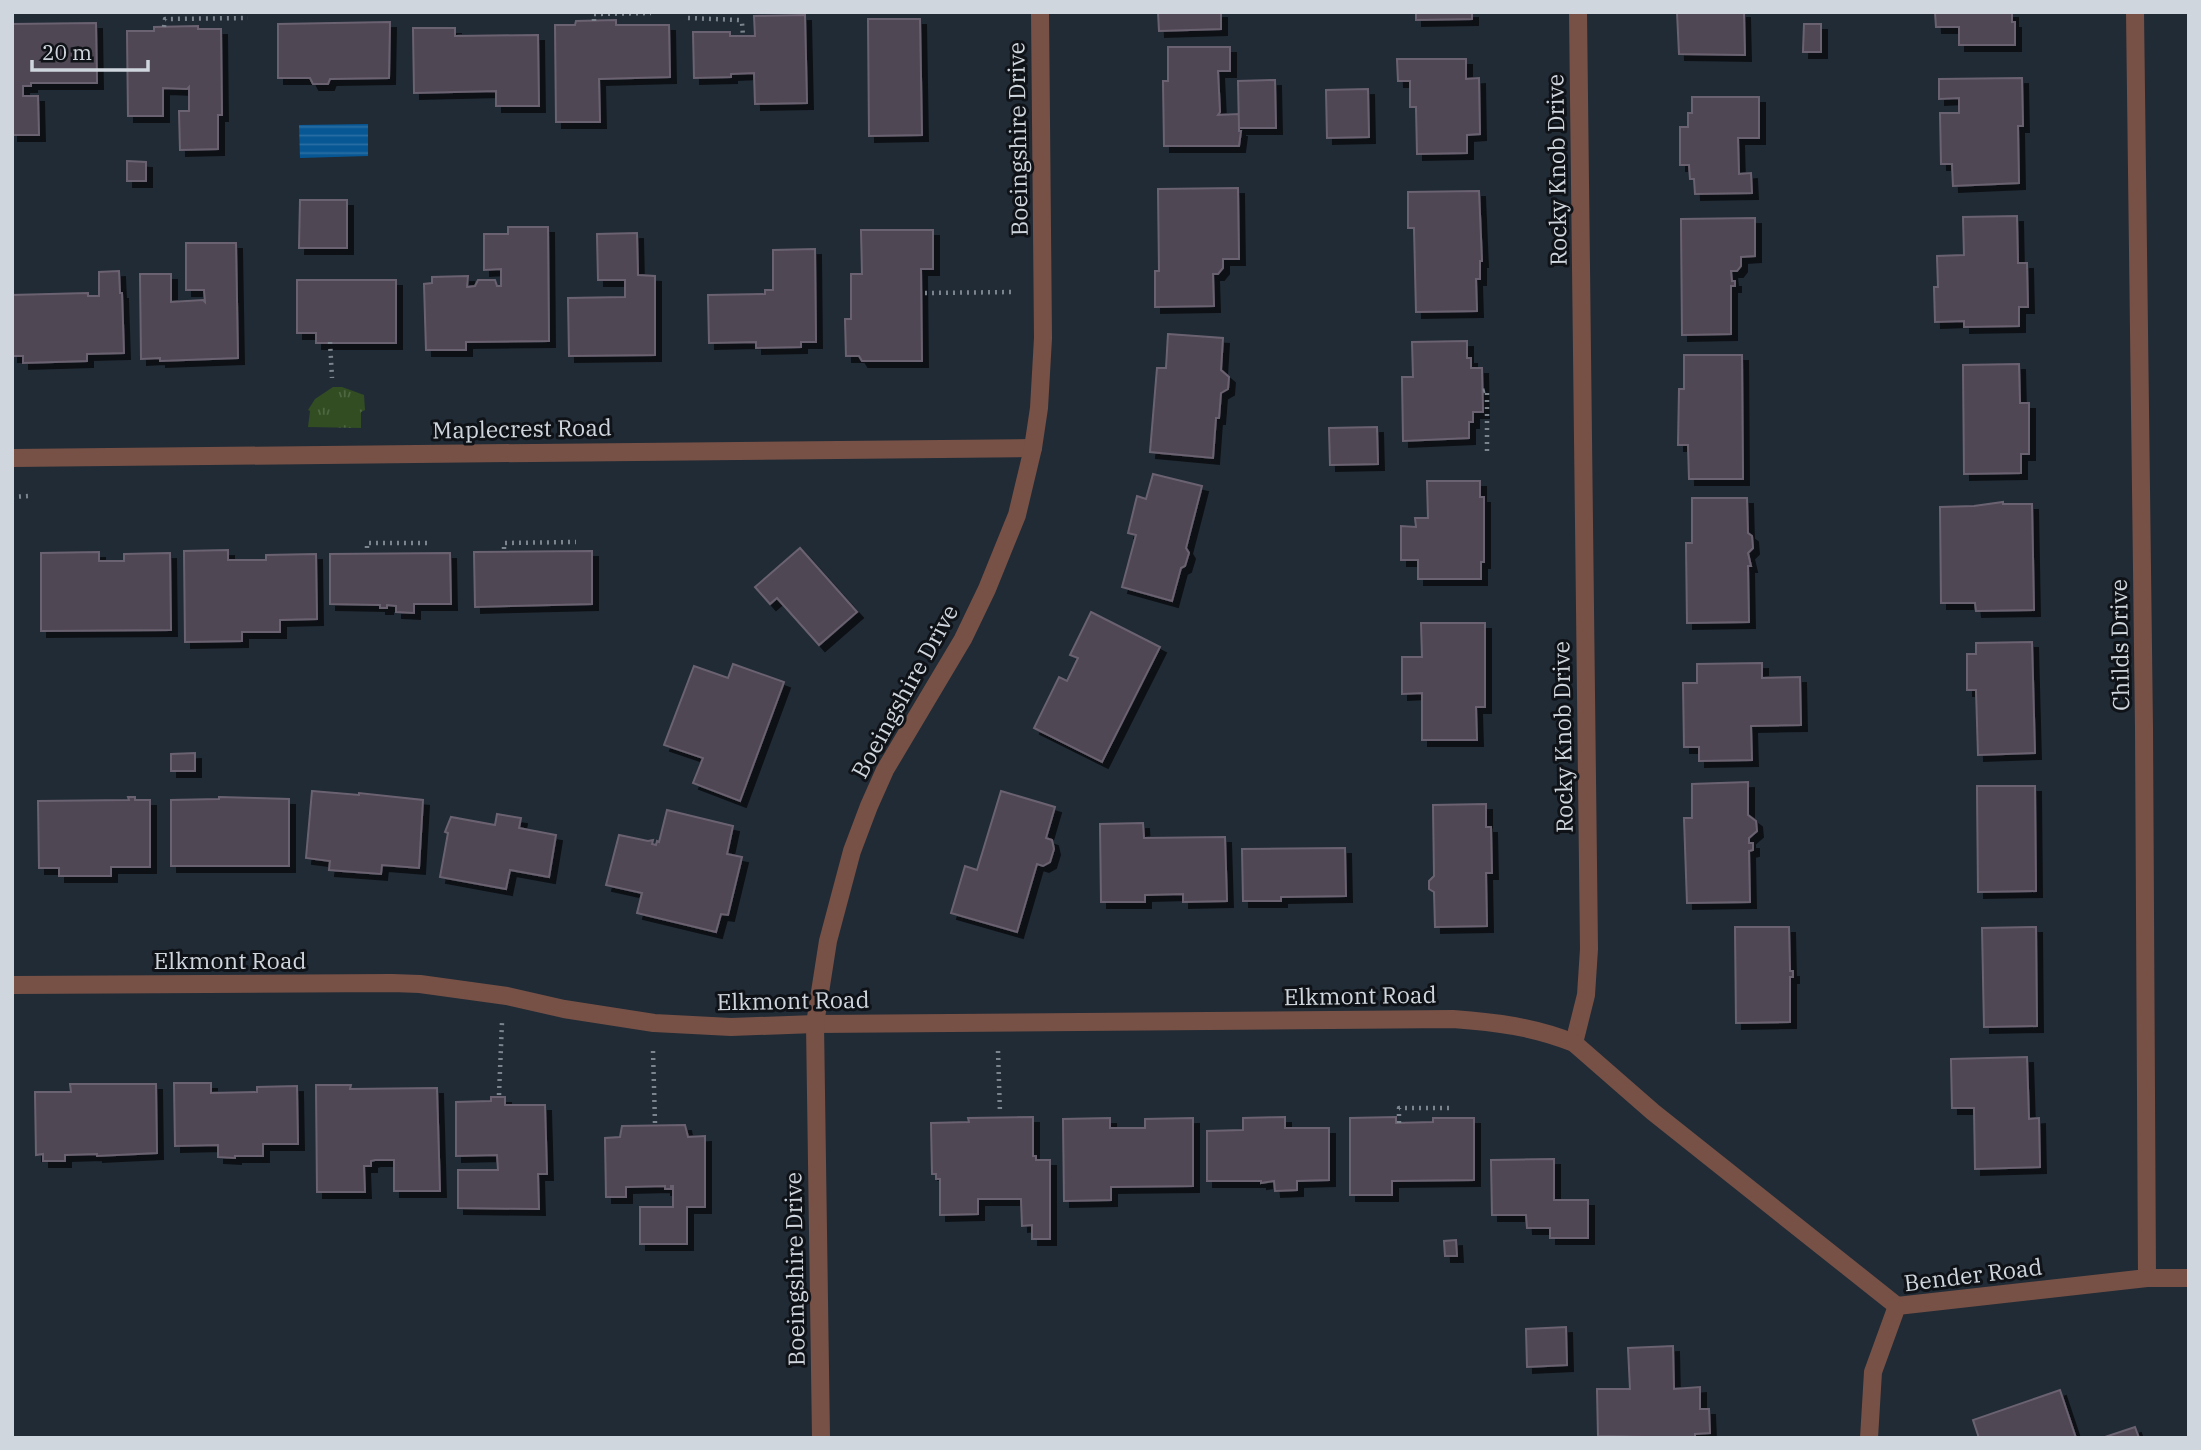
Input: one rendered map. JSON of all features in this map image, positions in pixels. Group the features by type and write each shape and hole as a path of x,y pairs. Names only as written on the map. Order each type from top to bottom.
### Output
{"street":[{"name":"Boeingshire Drive","path":"821,1438 815,1024 828,941 852,851 869,806 885,770 963,639 987,589 1017,514 1033,448 1039,408 1042,292 1040,12"},
{"name":"Rocky Knob Drive","path":"1574,1043 1586,995 1589,948 1578,12"},
{"name":"Childs Drive","path":"2135,12 2144,729 2147,1278"},
{"name":"Maplecrest Road","path":"12,458 1033,448"},
{"name":"Elkmont Road","path":"12,985 420,984 507,996 564,1009 654,1023 731,1027 1453,1018 1526,1027 1574,1043"},
{"path":"1574,1043 1653,1112 1897,1306"},
{"name":"Bender Road","path":"1869,1438 1873,1372 1897,1306 2147,1278 2189,1278"}],"path":[{"path":"353,12 353,19"},
{"path":"594,21 594,14 650,13"},
{"path":"164,27 165,19 248,18"},
{"path":"688,18 739,20 742,23 743,36"},
{"path":"925,293 1042,292"},
{"path":"330,342 332,379"},
{"path":"1483,391 1487,390 1487,454"},
{"path":"12,496 29,496"},
{"path":"504,549 504,543 576,542"},
{"path":"367,548 367,543 431,543"},
{"path":"499,1095 501,1023 507,996"},
{"path":"654,1023 654,1123"},
{"path":"998,1024 1000,1113"},
{"path":"1399,1123 1399,1108 1453,1108"}],"green space":[{"path":"333,387 342,387 364,395 365,410 361,412 361,428 308,427 308,410 315,399"}],"water":[{"path":"368,124 368,156 300,158 299,125"}],"building":[{"path":"1158,12 1221,12 1221,29 1159,31"},
{"path":"1416,12 1472,12 1472,19 1416,20"},
{"path":"1677,12 1744,12 1745,55 1679,54"},
{"path":"1935,12 2012,12 2015,45 1959,45 1959,27 1936,27"},
{"path":"805,15 807,103 755,104 754,73 694,78 693,32 730,32 730,36 755,36 754,16"},
{"path":"868,19 920,19 922,135 869,136"},
{"path":"616,20 616,25 669,25 670,77 599,79 600,122 556,122 555,25 575,25 576,21"},
{"path":"390,22 389,78 330,79 328,84 313,84 310,78 278,78 278,24"},
{"path":"96,23 97,83 31,83 31,86 23,86 23,96 38,96 39,135 12,135 12,24"},
{"path":"1804,24 1821,24 1821,52 1803,52"},
{"path":"198,26 198,29 221,29 222,115 218,115 218,149 180,150 179,111 189,111 189,87 163,88 163,116 128,116 127,31"},
{"path":"413,28 455,28 455,36 538,35 539,106 496,106 496,91 414,93"},
{"path":"1168,47 1230,47 1230,71 1218,71 1218,115 1239,114 1239,146 1164,146 1163,81 1168,81"},
{"path":"1397,59 1466,59 1466,79 1479,78 1480,134 1467,135 1467,153 1417,154 1416,107 1410,107 1410,81 1398,81"},
{"path":"2022,78 2023,126 2018,126 2019,183 1953,186 1952,164 1941,164 1940,113 1959,113 1959,98 1939,99 1939,79"},
{"path":"1275,80 1276,128 1239,128 1238,81"},
{"path":"1368,89 1369,137 1327,138 1326,90"},
{"path":"1692,97 1759,97 1759,138 1738,138 1739,174 1751,173 1752,193 1695,194 1689,165 1680,165 1680,127 1688,127 1688,113 1692,113"},
{"path":"127,161 146,162 146,181 127,181"},
{"path":"1238,188 1239,259 1223,259 1223,268 1218,274 1213,274 1214,306 1155,307 1155,271 1159,271 1158,189"},
{"path":"1479,191 1482,261 1480,279 1476,279 1477,311 1416,312 1414,228 1408,228 1408,192"},
{"path":"300,200 347,200 347,248 299,248"},
{"path":"2017,216 2018,263 2027,263 2028,307 2019,307 2019,326 1964,327 1964,321 1935,322 1937,256 1964,255 1963,217"},
{"path":"1755,218 1755,256 1741,257 1741,266 1737,271 1731,271 1735,286 1731,286 1731,334 1682,335 1681,219"},
{"path":"508,227 548,227 549,341 466,342 466,350 426,350 424,284 432,283 432,277 468,276 467,287 475,286 478,280 495,280 497,286 501,286 501,269 484,270 484,234 508,234"},
{"path":"861,230 933,230 933,269 921,269 922,361 862,361 859,356 846,356 845,319 851,319 851,274 862,274"},
{"path":"637,233 638,275 655,276 655,355 569,356 568,298 625,297 625,280 598,280 597,234"},
{"path":"186,243 236,243 238,358 160,361 160,358 141,359 140,274 171,274 171,302 205,302 204,290 186,290"},
{"path":"815,249 816,342 801,342 801,347 756,348 756,342 709,343 708,295 765,294 765,290 773,290 773,250"},
{"path":"119,271 124,353 87,354 87,361 23,363 23,356 12,356 12,295 88,293 88,296 99,296 99,272"},
{"path":"297,280 396,280 396,343 316,343 316,333 297,333"},
{"path":"1168,334 1223,338 1221,370 1229,377 1228,389 1221,393 1213,458 1150,452 1157,368 1166,368"},
{"path":"1467,341 1467,358 1471,358 1471,368 1482,368 1483,412 1473,412 1473,422 1469,422 1469,438 1403,441 1402,377 1413,377 1412,342"},
{"path":"1684,355 1742,355 1743,479 1689,479 1688,445 1678,445 1679,389 1684,389"},
{"path":"2019,364 2020,403 2029,403 2029,454 2021,454 2021,473 1964,474 1963,365"},
{"path":"1377,427 1378,464 1330,465 1329,428"},
{"path":"1153,474 1202,486 1186,548 1189,553 1185,566 1181,568 1172,601 1122,587 1136,535 1128,533 1137,496 1146,499"},
{"path":"1427,481 1480,481 1480,497 1484,497 1484,562 1481,562 1481,579 1418,579 1418,560 1401,560 1401,526 1416,527 1415,518 1428,518"},
{"path":"1692,498 1747,498 1748,533 1752,536 1753,548 1748,553 1751,566 1748,566 1749,622 1687,623 1686,543 1692,543"},
{"path":"2003,502 2032,504 2034,610 1976,611 1975,603 1941,603 1940,507"},
{"path":"800,548 857,612 819,645 777,598 770,604 755,587"},
{"path":"228,550 228,560 266,560 266,555 316,554 317,619 280,620 280,632 242,632 242,641 185,642 184,551"},
{"path":"592,551 592,604 475,607 474,552"},
{"path":"99,552 99,561 124,561 124,554 170,553 171,630 41,631 41,553"},
{"path":"450,553 451,604 414,604 414,613 396,612 396,606 387,605 387,608 380,608 380,605 330,604 330,554"},
{"path":"1091,612 1160,647 1102,762 1034,728 1059,677 1067,681 1078,658 1070,655"},
{"path":"1421,623 1485,623 1485,707 1476,707 1477,740 1422,740 1422,693 1402,694 1402,657 1422,657"},
{"path":"2032,642 2035,753 1978,755 1976,690 1967,690 1967,654 1976,654 1976,643"},
{"path":"1762,663 1762,678 1800,677 1801,725 1751,726 1752,760 1699,761 1699,747 1684,747 1683,683 1697,683 1697,664"},
{"path":"733,664 784,682 740,801 693,783 703,758 664,745 694,666 728,678"},
{"path":"195,753 195,771 171,771 171,754"},
{"path":"1748,782 1748,815 1756,821 1757,831 1749,838 1749,843 1753,843 1753,850 1749,851 1750,902 1687,903 1684,818 1692,818 1692,784"},
{"path":"1977,786 2035,786 2036,891 1978,892"},
{"path":"312,791 423,800 419,868 382,865 381,874 329,870 330,861 306,858"},
{"path":"1001,791 1055,807 1046,838 1052,840 1054,849 1050,862 1043,866 1037,864 1017,932 951,913 965,866 977,870"},
{"path":"128,797 150,800 150,867 111,867 111,876 59,876 59,868 39,868 38,801 129,800"},
{"path":"219,797 289,799 289,866 171,866 171,800"},
{"path":"1486,804 1486,827 1491,827 1492,873 1486,873 1487,926 1435,927 1434,892 1429,889 1429,881 1434,876 1433,805"},
{"path":"667,810 733,826 727,854 742,857 728,915 721,914 716,932 637,913 642,893 606,885 619,835 653,840 652,844 656,845"},
{"path":"497,814 521,818 519,828 556,835 549,877 510,870 506,889 440,877 448,833 445,832 451,817 495,825"},
{"path":"1143,823 1144,838 1225,837 1227,901 1183,902 1183,894 1145,895 1145,902 1101,902 1100,824"},
{"path":"1345,848 1346,896 1281,897 1281,901 1243,901 1242,849"},
{"path":"1735,927 1789,927 1790,971 1793,971 1793,977 1790,977 1790,1022 1736,1023"},
{"path":"2036,927 2037,1026 1984,1027 1982,928"},
{"path":"2027,1057 2029,1119 2039,1118 2040,1167 1975,1169 1974,1108 1952,1108 1951,1059"},
{"path":"174,1083 211,1083 211,1093 257,1092 257,1087 297,1086 298,1144 263,1144 263,1156 235,1158 218,1157 218,1145 175,1146"},
{"path":"70,1084 156,1084 157,1153 65,1155 65,1161 43,1161 43,1154 36,1155 35,1092 71,1092"},
{"path":"316,1085 351,1085 350,1089 437,1088 440,1191 394,1191 394,1160 375,1160 371,1161 371,1166 364,1166 365,1192 317,1192"},
{"path":"491,1097 505,1097 505,1105 545,1105 547,1174 538,1174 539,1209 458,1208 458,1170 498,1170 497,1155 456,1156 456,1102 491,1101"},
{"path":"1033,1117 1033,1156 1036,1156 1036,1160 1050,1160 1050,1239 1032,1239 1032,1225 1022,1226 1021,1199 978,1199 978,1214 940,1215 940,1179 936,1179 936,1174 932,1174 931,1123 969,1122 968,1118"},
{"path":"1285,1117 1285,1128 1329,1128 1329,1180 1297,1181 1297,1190 1275,1191 1274,1181 1207,1181 1207,1131 1243,1130 1243,1118"},
{"path":"1396,1117 1396,1123 1433,1122 1433,1118 1474,1118 1474,1180 1392,1181 1392,1195 1350,1195 1350,1118"},
{"path":"1110,1118 1110,1128 1145,1128 1145,1119 1193,1118 1193,1186 1111,1187 1111,1200 1064,1201 1063,1119"},
{"path":"685,1125 688,1137 705,1136 705,1207 687,1207 687,1244 640,1244 640,1207 673,1207 673,1186 671,1189 665,1189 665,1186 626,1187 626,1197 606,1197 605,1138 620,1137 622,1126"},
{"path":"1554,1159 1554,1200 1588,1200 1588,1238 1550,1238 1550,1228 1527,1228 1526,1215 1492,1215 1491,1160"},
{"path":"1456,1240 1457,1256 1445,1256 1444,1241"},
{"path":"1566,1327 1567,1365 1527,1367 1526,1329"},
{"path":"1673,1346 1674,1389 1700,1387 1700,1409 1709,1409 1710,1433 1695,1434 1695,1438 1598,1436 1597,1389 1630,1389 1628,1348"},
{"path":"2060,1390 2076,1438 1979,1438 1973,1420"},
{"path":"2135,1427 2139,1438 2102,1438"}]}
